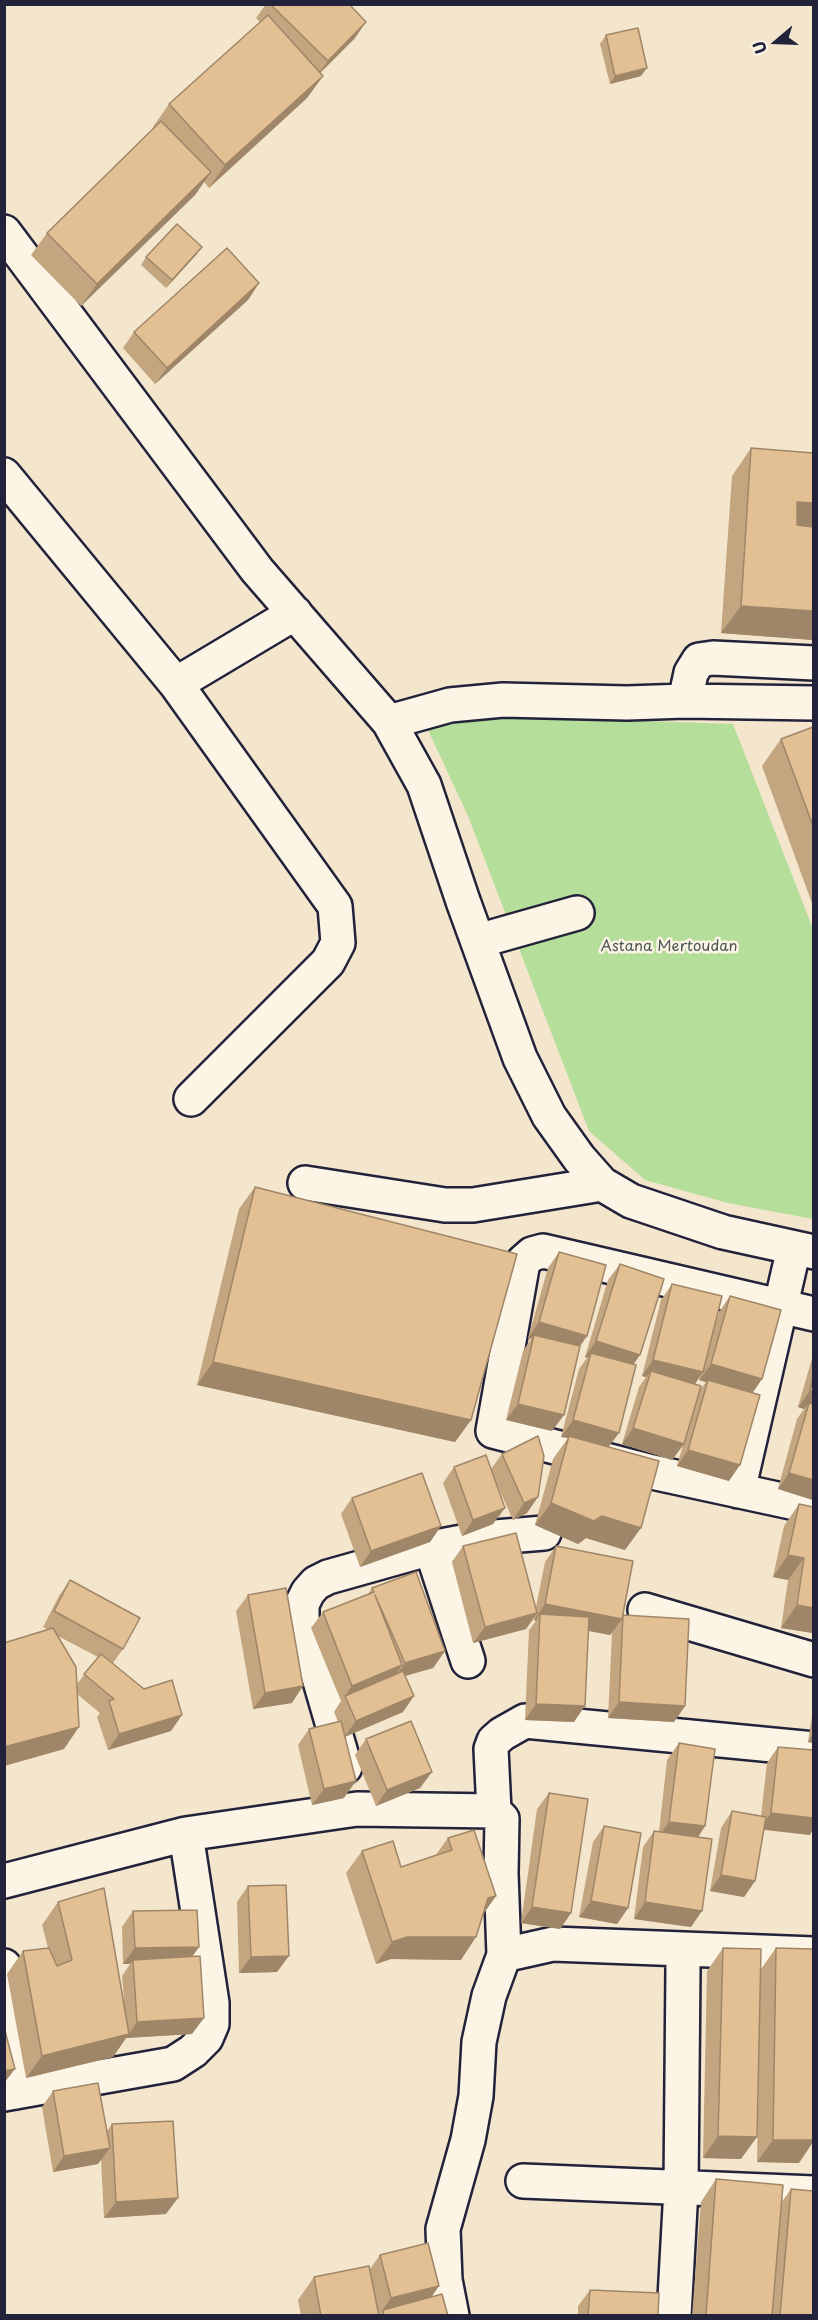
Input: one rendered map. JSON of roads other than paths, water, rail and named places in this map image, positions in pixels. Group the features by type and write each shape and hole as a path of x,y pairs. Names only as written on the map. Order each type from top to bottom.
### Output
{"street":[{"path":"4,232 257,570 389,722 424,785 520,1058 549,1116 579,1158 602,1184 631,1201 723,1232 804,1250 781,1306 738,1491"},
{"path":"4,475 176,684 335,906 338,944 328,962 191,1099"},
{"path":"176,684 295,613"},
{"path":"685,701 692,673 699,660 713,658 813,663"},
{"path":"389,722 450,705 503,700 813,703"},
{"path":"478,941 577,913"},
{"path":"306,1183 445,1205 473,1205 602,1184"},
{"path":"813,1314 543,1251 532,1254 523,1262 493,1431 652,1472 813,1507"},
{"path":"357,1809 302,1619 302,1604 308,1592 316,1583 328,1577 431,1548 483,1538 544,1533"},
{"path":"431,1548 468,1661"},
{"path":"645,1610 813,1660"},
{"path":"452,2316 445,2280 443,2229 468,2140 476,2096 479,2042 489,1996 504,1955 502,1819 494,1811 491,1749 494,1741 525,1721 813,1749"},
{"path":"4,1881 186,1834 357,1809 494,1811"},
{"path":"4,1966 10,2093 173,2064 193,2052 206,2038 212,2024 212,2003 186,1834"},
{"path":"504,1955 553,1944 813,1954"},
{"path":"674,2316 681,2189 682,1966"},
{"path":"523,2181 813,2193"}],"park label":[{"name":"Astana Mertoudan","path":"669,947"}]}
